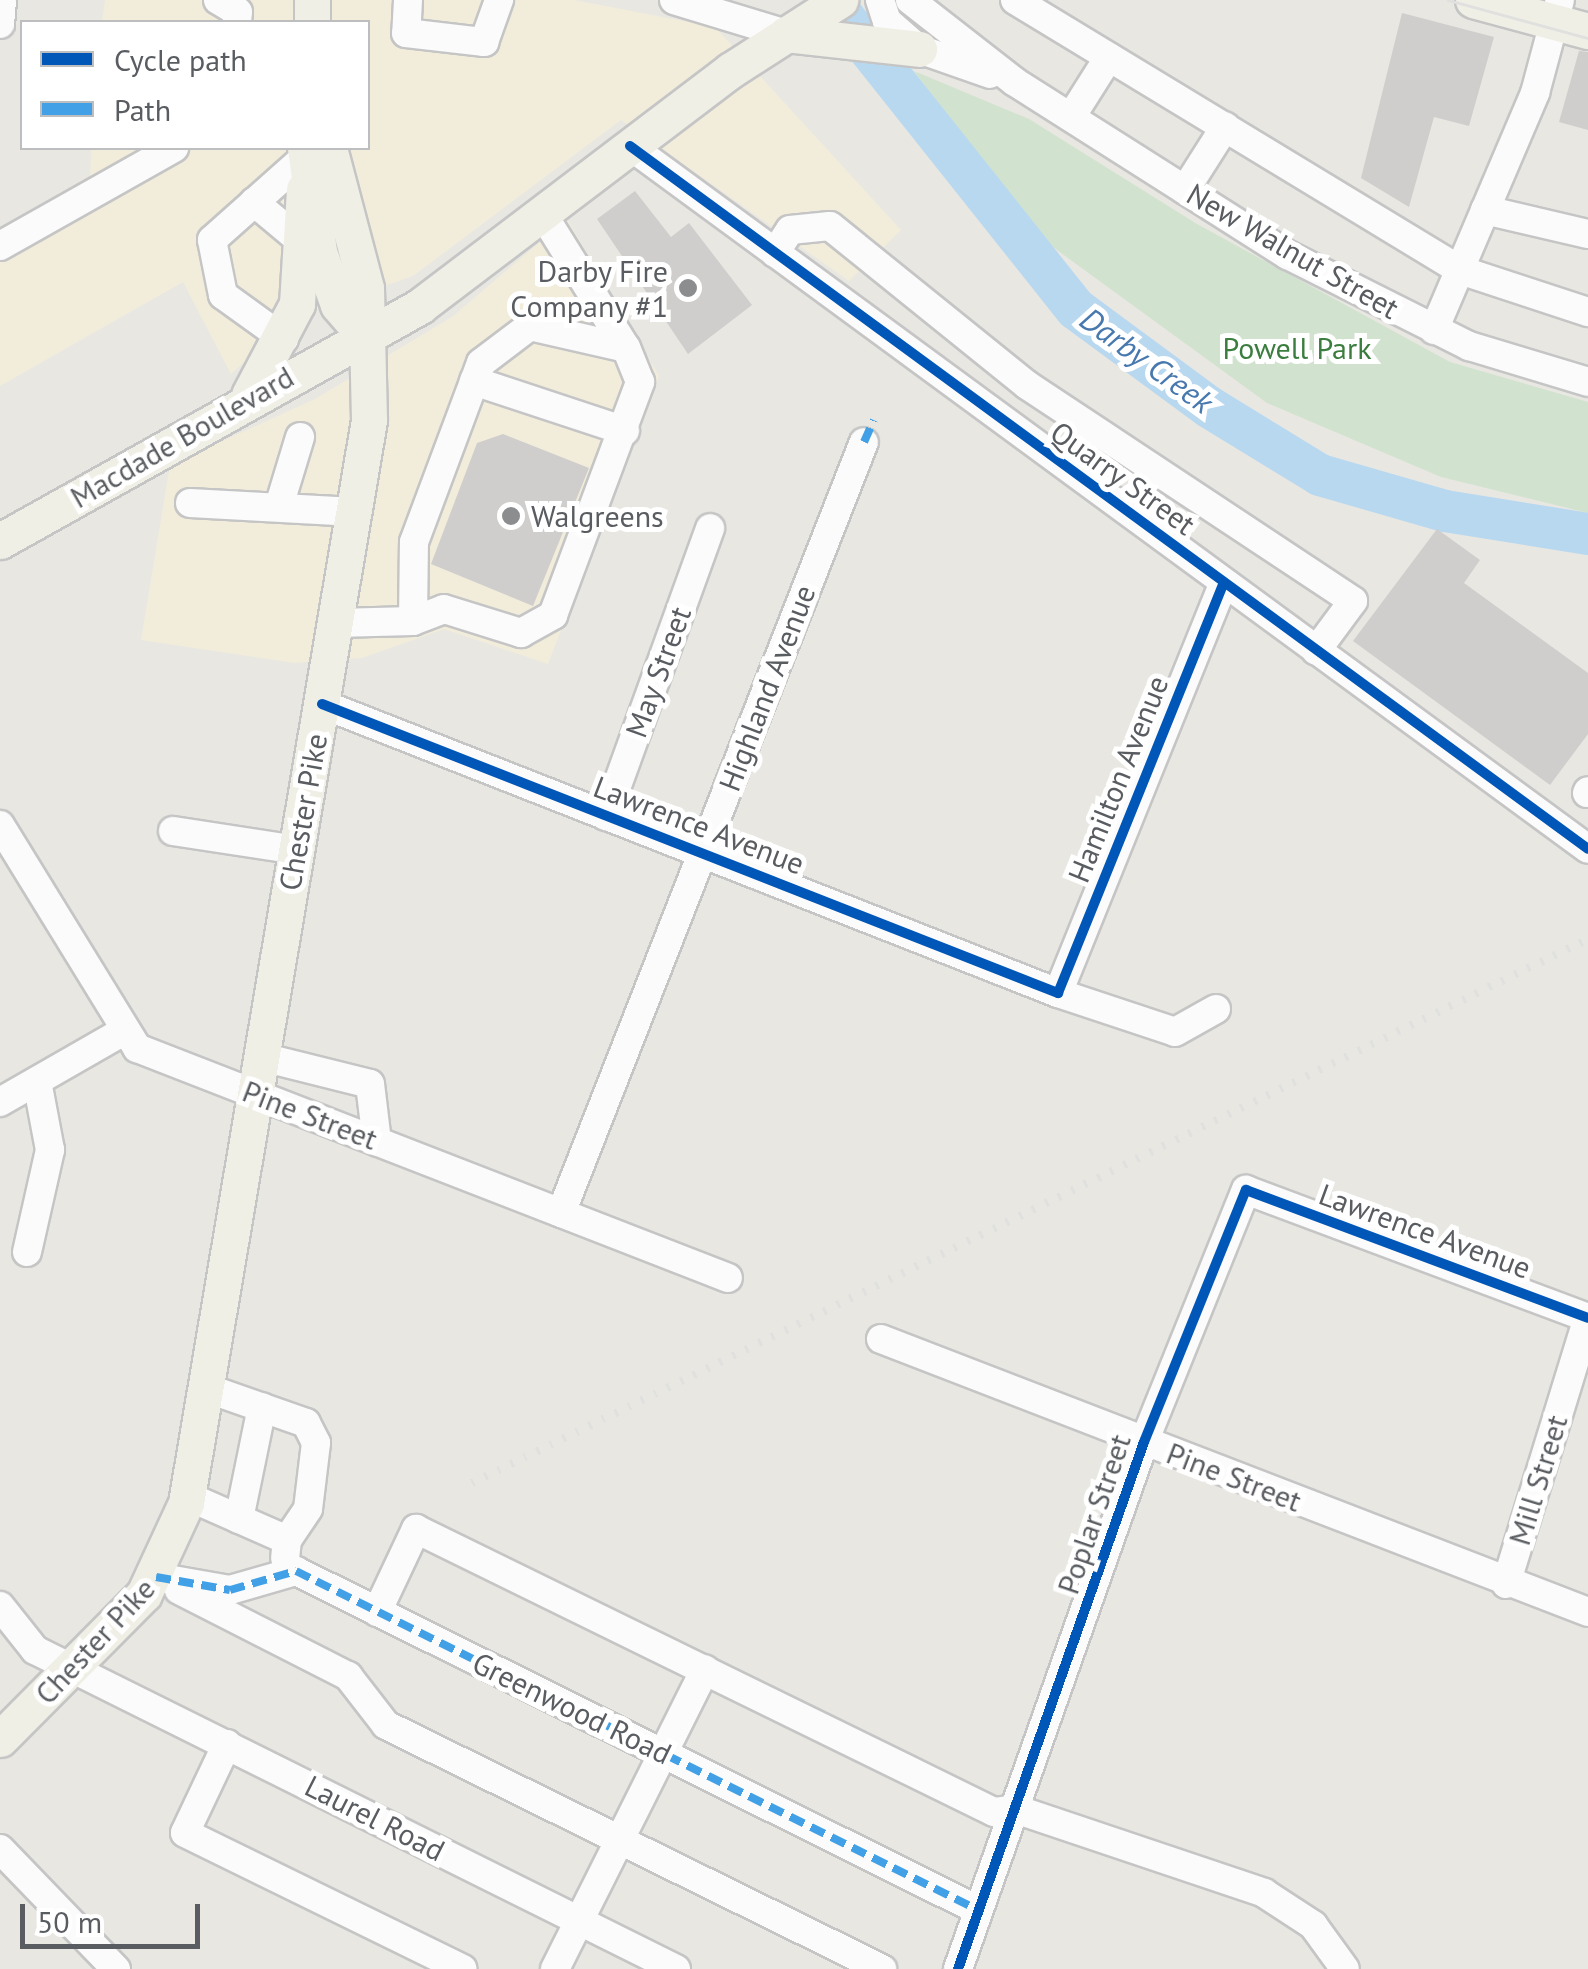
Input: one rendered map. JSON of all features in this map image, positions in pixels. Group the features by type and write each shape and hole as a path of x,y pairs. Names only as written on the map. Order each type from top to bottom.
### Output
{"main road":[{"path":"311,160 338,305 364,335 420,306 630,146 840,0"},
{"path":"1472,0 1568,18"},
{"path":"786,34 919,49"},
{"path":"246,400 284,339 300,290 311,160"},
{"name":"Chester Pike","path":"0,1738 73,1668 156,1577 187,1496 370,410 364,335 366,288 311,160"},
{"name":"Macdade Boulevard","path":"0,541 364,335"}],"street":[{"path":"0,24 2,0"},
{"path":"218,0 238,12 238,20"},
{"path":"408,0 406,33 484,42 500,0"},
{"path":"674,0 786,34"},
{"name":"New Walnut Street","path":"880,0 886,21 919,49 1016,82"},
{"name":"New Walnut Street","path":"910,0 1016,82 1288,255 1434,330 1588,382"},
{"path":"1015,0 1460,270 1588,312"},
{"path":"1434,330 1568,18"},
{"path":"1072,118 1109,57"},
{"path":"1185,190 1224,127"},
{"name":"Quarry Street","path":"630,146 1588,849"},
{"path":"0,246 170,150"},
{"path":"284,339 223,294 212,240 254,202 311,160"},
{"path":"254,202 302,242"},
{"path":"1485,210 1588,234"},
{"path":"336,623 413,621 444,609 521,633 554,615 640,382 626,348 542,214"},
{"path":"774,253 790,230 830,226 1026,384 1352,601 1316,651"},
{"path":"413,621 414,542 481,363 530,326 626,348"},
{"path":"474,381 625,431"},
{"path":"1002,420 1026,384"},
{"path":"280,503 300,437"},
{"name":"Highland Avenue","path":"561,1213 864,442"},
{"path":"190,504 280,503 354,512"},
{"name":"May Street","path":"606,816 710,528"},
{"name":"Hamilton Avenue","path":"1058,993 1224,583"},
{"name":"Lawrence Avenue","path":"322,704 1058,993 1175,1032 1216,1009"},
{"name":"Pine Street","path":"0,825 136,1048 728,1278"},
{"path":"173,831 297,850"},
{"path":"0,1102 124,1031"},
{"path":"262,1057 370,1084 378,1142"},
{"path":"27,1252 50,1150 37,1080"},
{"name":"Lawrence Avenue","path":"1246,1190 1588,1318"},
{"name":"Poplar Street","path":"958,1969 1144,1442 1246,1190"},
{"name":"Mill Street","path":"1506,1584 1588,1318"},
{"name":"Pine Street","path":"881,1339 1506,1584 1588,1612"},
{"path":"156,1577 230,1590 284,1570 287,1540 308,1509 316,1443 306,1423 206,1388"},
{"path":"239,1519 262,1408"},
{"path":"187,1496 287,1540"},
{"path":"378,1612 416,1529 994,1812 1015,1809 1264,1894 1313,1925 1345,1969"},
{"name":"Greenwood Road","path":"284,1570 378,1612 978,1910"},
{"path":"156,1577 348,1676 386,1725 882,1969"},
{"name":"Laurel Road","path":"0,1606 35,1650 676,1969"},
{"path":"555,1969 626,1842 705,1669"},
{"path":"227,1744 186,1833 462,1969"},
{"path":"0,1849 116,1969"}],"shaded area":[{"path":"105,0 574,0 715,27 901,230 849,281 621,120 413,276 294,317 231,374 183,282 0,386 0,241 90,192 91,150 370,150 370,20 102,20"},
{"path":"567,219 659,376 548,664 444,629 362,658 295,663 141,640 170,465 315,399 452,317"}],"green space":[{"name":"Powell Park","path":"914,71 1029,119 1197,224 1450,362 1588,402 1588,513 1441,477 1267,403 1035,234"}],"building":[{"path":"1402,13 1494,37 1469,126 1434,117 1409,207 1361,178"},
{"path":"1579,51 1588,52 1588,130 1559,122"},
{"name":"Darby Fire Company #1","path":"635,191 671,237 689,223 752,305 688,354 597,219"},
{"name":"Walgreens","path":"503,434 589,468 533,606 431,564 477,443"},
{"path":"1437,529 1480,560 1464,583 1588,673 1588,734 1550,785 1353,641"}],"waterway":[{"name":"Darby Creek","path":"830,0 1076,309 1209,407 1320,475 1445,511 1588,534"}],"tram line":[{"path":"1448,0 1588,38"}],"railway":[{"path":"472,1483 1588,939"}],"marked path":[{"path":"864,442 874,420"},
{"path":"156,1577 230,1590 296,1571 978,1910"}],"cycle path":[{"path":"630,146 1588,849"},
{"path":"322,704 1058,993 1224,583"},
{"path":"958,1969 1144,1442 1246,1190 1588,1318"}],"place":[{"name":"Darby Fire Company #1","path":"688,288"},
{"name":"Walgreens","path":"511,516"}]}
